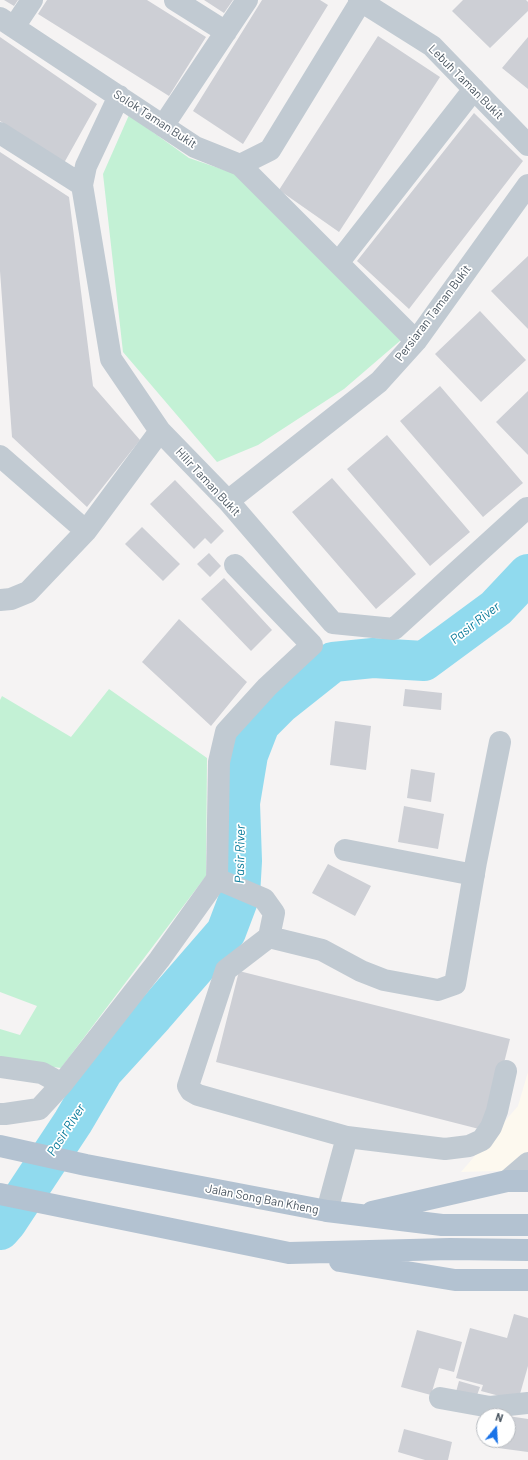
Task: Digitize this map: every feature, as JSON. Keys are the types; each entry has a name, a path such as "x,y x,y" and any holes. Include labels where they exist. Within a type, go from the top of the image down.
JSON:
{"main road":[{"name":"Jalan Song Ban Kheng","path":"2,1147 86,1165 327,1211 442,1225 528,1225"},
{"path":"355,1215 517,1181"},
{"path":"0,1194 289,1253 455,1280 528,1280"},
{"path":"289,1253 450,1248 528,1250"}],"street":[{"path":"7,23 32,0"},
{"path":"175,0 226,32"},
{"path":"163,126 247,0"},
{"path":"360,1 270,150 240,165 416,340"},
{"name":"Lebuh Taman Bukit","path":"360,1 432,46 528,145"},
{"name":"Solok Taman Bukit","path":"7,23 195,147 240,165"},
{"path":"338,263 474,90"},
{"name":"Hilir Taman Bukit","path":"118,96 86,166 82,185 111,359 160,431 228,501 333,623 394,629 527,508"},
{"path":"0,133 82,185"},
{"name":"Persiaran Taman Bukit","path":"228,501 379,382 416,340 528,185"},
{"path":"0,600 11,599 28,592 86,531 160,431"},
{"path":"0,456 86,531"},
{"path":"0,1114 39,1109 62,1084 220,880 218,762 226,732 267,687 312,645 235,564"},
{"path":"269,936 322,950 361,971 384,980 438,990 455,984 474,875 500,742"},
{"path":"345,850 474,875"},
{"path":"220,880 264,899 274,913 269,936 226,970 188,1086 191,1091 198,1095 347,1137 445,1149 469,1146 482,1140 491,1127 497,1111 506,1071"},
{"path":"0,1067 42,1073 62,1084"},
{"path":"327,1211 347,1137"},
{"path":"517,1181 528,1163"},
{"path":"440,1398 490,1406 528,1403"}],"shaded area":[{"path":"528,1072 528,1170 461,1172 518,1106"}],"green space":[{"path":"129,115 189,158 236,174 401,340 344,389 258,445 217,462 123,352 103,174"},
{"path":"109,689 207,758 206,876 61,1068 0,1060 0,1029 20,1035 37,1006 0,992 0,700 2,696 71,737"}],"building":[{"path":"4,0 18,0 14,6"},
{"path":"47,0 147,0 206,37 169,96 38,14"},
{"path":"204,0 233,0 224,13"},
{"path":"262,0 320,0 328,5 243,144 193,111"},
{"path":"463,0 526,0 528,2 528,11 490,48 452,11"},
{"path":"378,36 440,77 339,232 279,190"},
{"path":"0,37 97,104 64,163 0,121"},
{"path":"528,37 528,89 502,68"},
{"path":"474,113 523,161 409,309 357,261"},
{"path":"0,152 69,197 93,386 140,440 87,507 12,437 0,271"},
{"path":"528,256 528,329 491,291"},
{"path":"480,311 526,360 481,402 435,354"},
{"path":"440,386 523,483 483,517 400,421"},
{"path":"528,391 528,455 496,422"},
{"path":"387,435 470,532 430,566 347,469"},
{"path":"332,478 416,574 376,609 292,512"},
{"path":"175,480 224,531 211,544 205,538 194,549 150,504"},
{"path":"142,527 180,564 163,581 125,544"},
{"path":"209,553 221,566 210,577 197,564"},
{"path":"224,578 272,630 251,651 201,599"},
{"path":"179,619 247,682 211,726 142,662"},
{"path":"405,689 442,693 441,710 403,706"},
{"path":"335,721 371,726 366,770 330,765"},
{"path":"411,769 435,773 431,802 407,798"},
{"path":"404,806 444,814 438,849 398,842"},
{"path":"328,864 371,886 355,916 312,893"},
{"path":"239,971 510,1039 487,1131 216,1062"},
{"path":"514,1314 528,1318 528,1366 518,1401 481,1391 483,1385 456,1378 470,1328 507,1338"},
{"path":"417,1330 462,1342 454,1372 439,1368 431,1395 401,1387"},
{"path":"459,1381 480,1387 476,1398 456,1392"},
{"path":"516,1417 528,1419 528,1452 498,1448 516,1448"},
{"path":"404,1429 452,1442 448,1460 425,1460 398,1452"}],"waterway":[{"name":"Pasir River","path":"0,1230 7,1222 73,1122 103,1071 226,932 240,895 242,861 240,803 248,755 260,724 280,704 333,662 373,658 424,661 496,608 528,574"}]}
